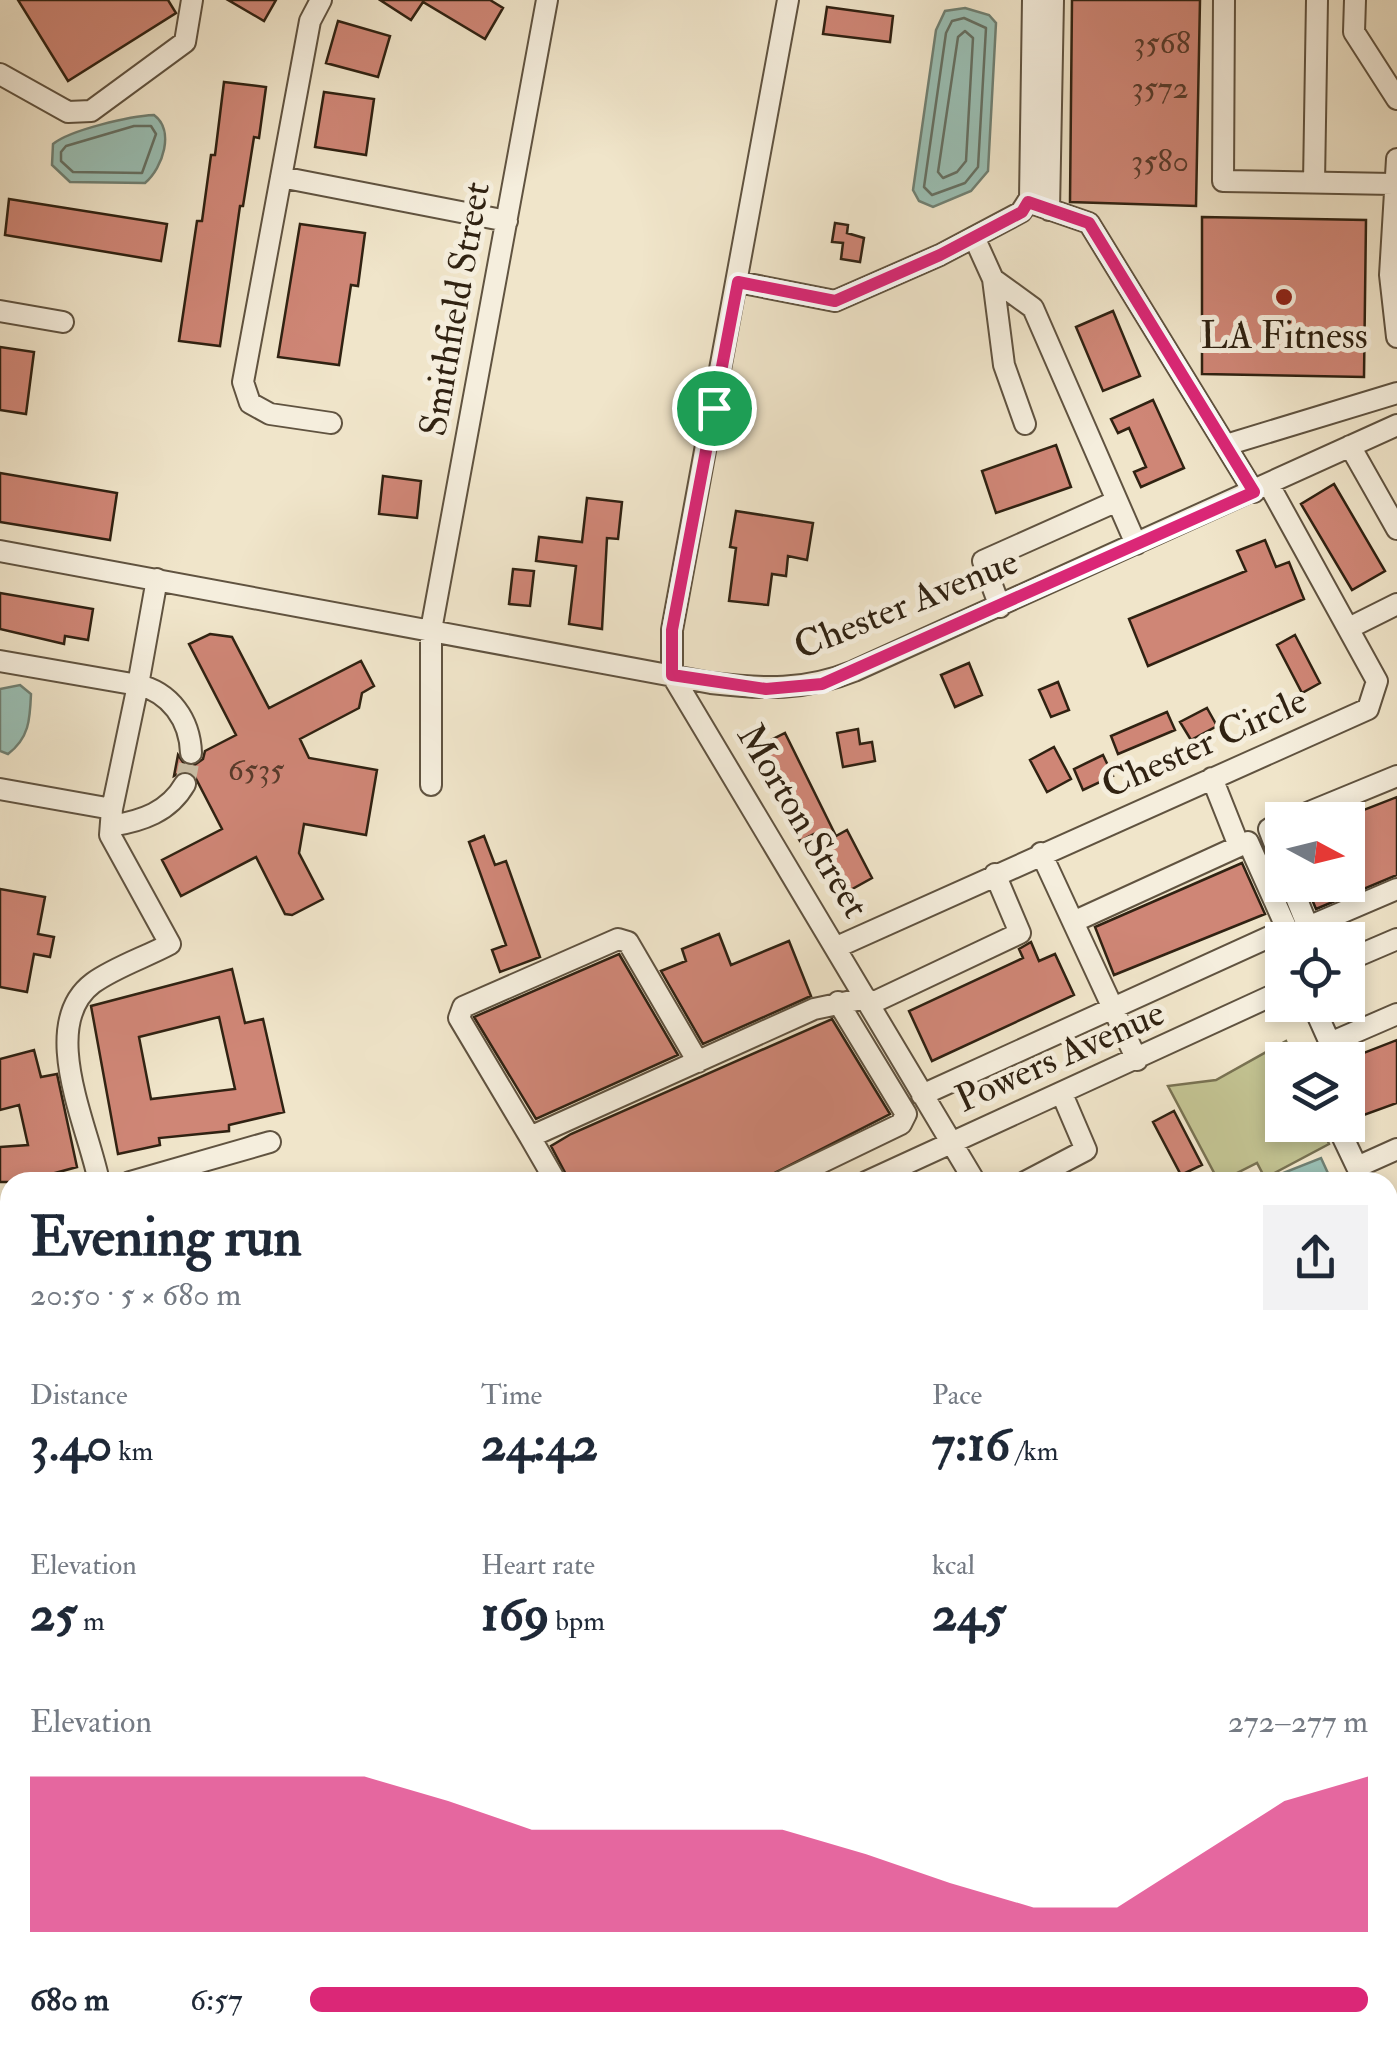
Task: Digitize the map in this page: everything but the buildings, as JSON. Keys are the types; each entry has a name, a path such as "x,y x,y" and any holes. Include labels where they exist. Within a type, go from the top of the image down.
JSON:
{"street":[{"path":"0,74 68,112 91,111 185,42 192,0"},
{"path":"321,0 310,21 243,382 250,403 270,414 331,423"},
{"name":"Smithfield Street","path":"431,784 432,630 547,0"},
{"path":"672,675 672,630 788,0"},
{"path":"738,282 835,301 974,237 1025,207 1033,0"},
{"path":"1049,210 1053,0"},
{"path":"1224,0 1223,181 1393,184"},
{"path":"1314,182 1317,0"},
{"path":"1355,0 1354,32 1396,97"},
{"path":"1397,159 1390,275 1397,337"},
{"path":"281,177 506,221"},
{"name":"Chester Circle","path":"837,946 1368,709 1377,681 1351,628 1262,488 1226,445 1089,223 1025,207"},
{"path":"974,237 993,279 1004,365 1025,424"},
{"path":"993,279 1033,308 1136,544"},
{"path":"0,311 63,322"},
{"path":"1226,445 1397,393"},
{"name":"Chester Avenue","path":"0,551 672,675 766,689 822,684 1397,425"},
{"path":"1350,446 1397,529"},
{"path":"1000,606 983,561 1117,501"},
{"path":"96,1172 66,1058 72,1009 92,984 170,944 110,836 157,579"},
{"path":"1351,628 1397,604"},
{"path":"0,661 160,690 190,735 191,753"},
{"name":"Morton Street","path":"672,675 970,1172"},
{"path":"1334,802 1397,776"},
{"path":"1212,778 1239,846"},
{"path":"0,790 136,822 174,802 185,784"},
{"path":"1073,922 1248,842 1284,922"},
{"path":"1041,853 1137,1060"},
{"path":"530,1137 838,1002 868,1001 1020,933 995,874"},
{"path":"1298,902 1308,927 1397,889"},
{"path":"550,1172 459,1018 464,1006 618,938 628,942 698,1062"},
{"path":"1365,953 1397,939"},
{"path":"922,1094 1265,943"},
{"name":"Powers Avenue","path":"889,1172 1265,1000"},
{"path":"802,1172 901,1124 906,1114 838,1002"},
{"path":"1343,1042 1397,1014"},
{"path":"1044,1172 1086,1150 1062,1094"},
{"path":"165,1172 270,1142"},
{"path":"1345,1142 1357,1167 1397,1148"}],"green space":[{"path":"1265,1053 1265,1142 1329,1144 1276,1172 1262,1172 1257,1163 1239,1172 1214,1172 1168,1086 1216,1080"}],"water":[{"path":"965,8 989,15 996,23 988,171 971,191 933,207 919,201 913,190 936,30 945,11"},
{"path":"154,115 164,130 164,149 157,168 145,183 70,182 52,165 53,144 61,139 101,125"},
{"path":"20,685 31,694 29,720 20,742 8,754 0,751 0,689"},
{"path":"1321,1158 1327,1172 1286,1172"}],"tunnel":[{"path":"185,784 191,753"}],"place":[{"name":"LA Fitness","path":"1284,297"}],"route":[{"path":"1028,202 1089,223 1254,492 822,684 766,689 712,683 672,675 670,650 714,408 738,282 835,301 940,255 1022,212 1028,202"}]}
